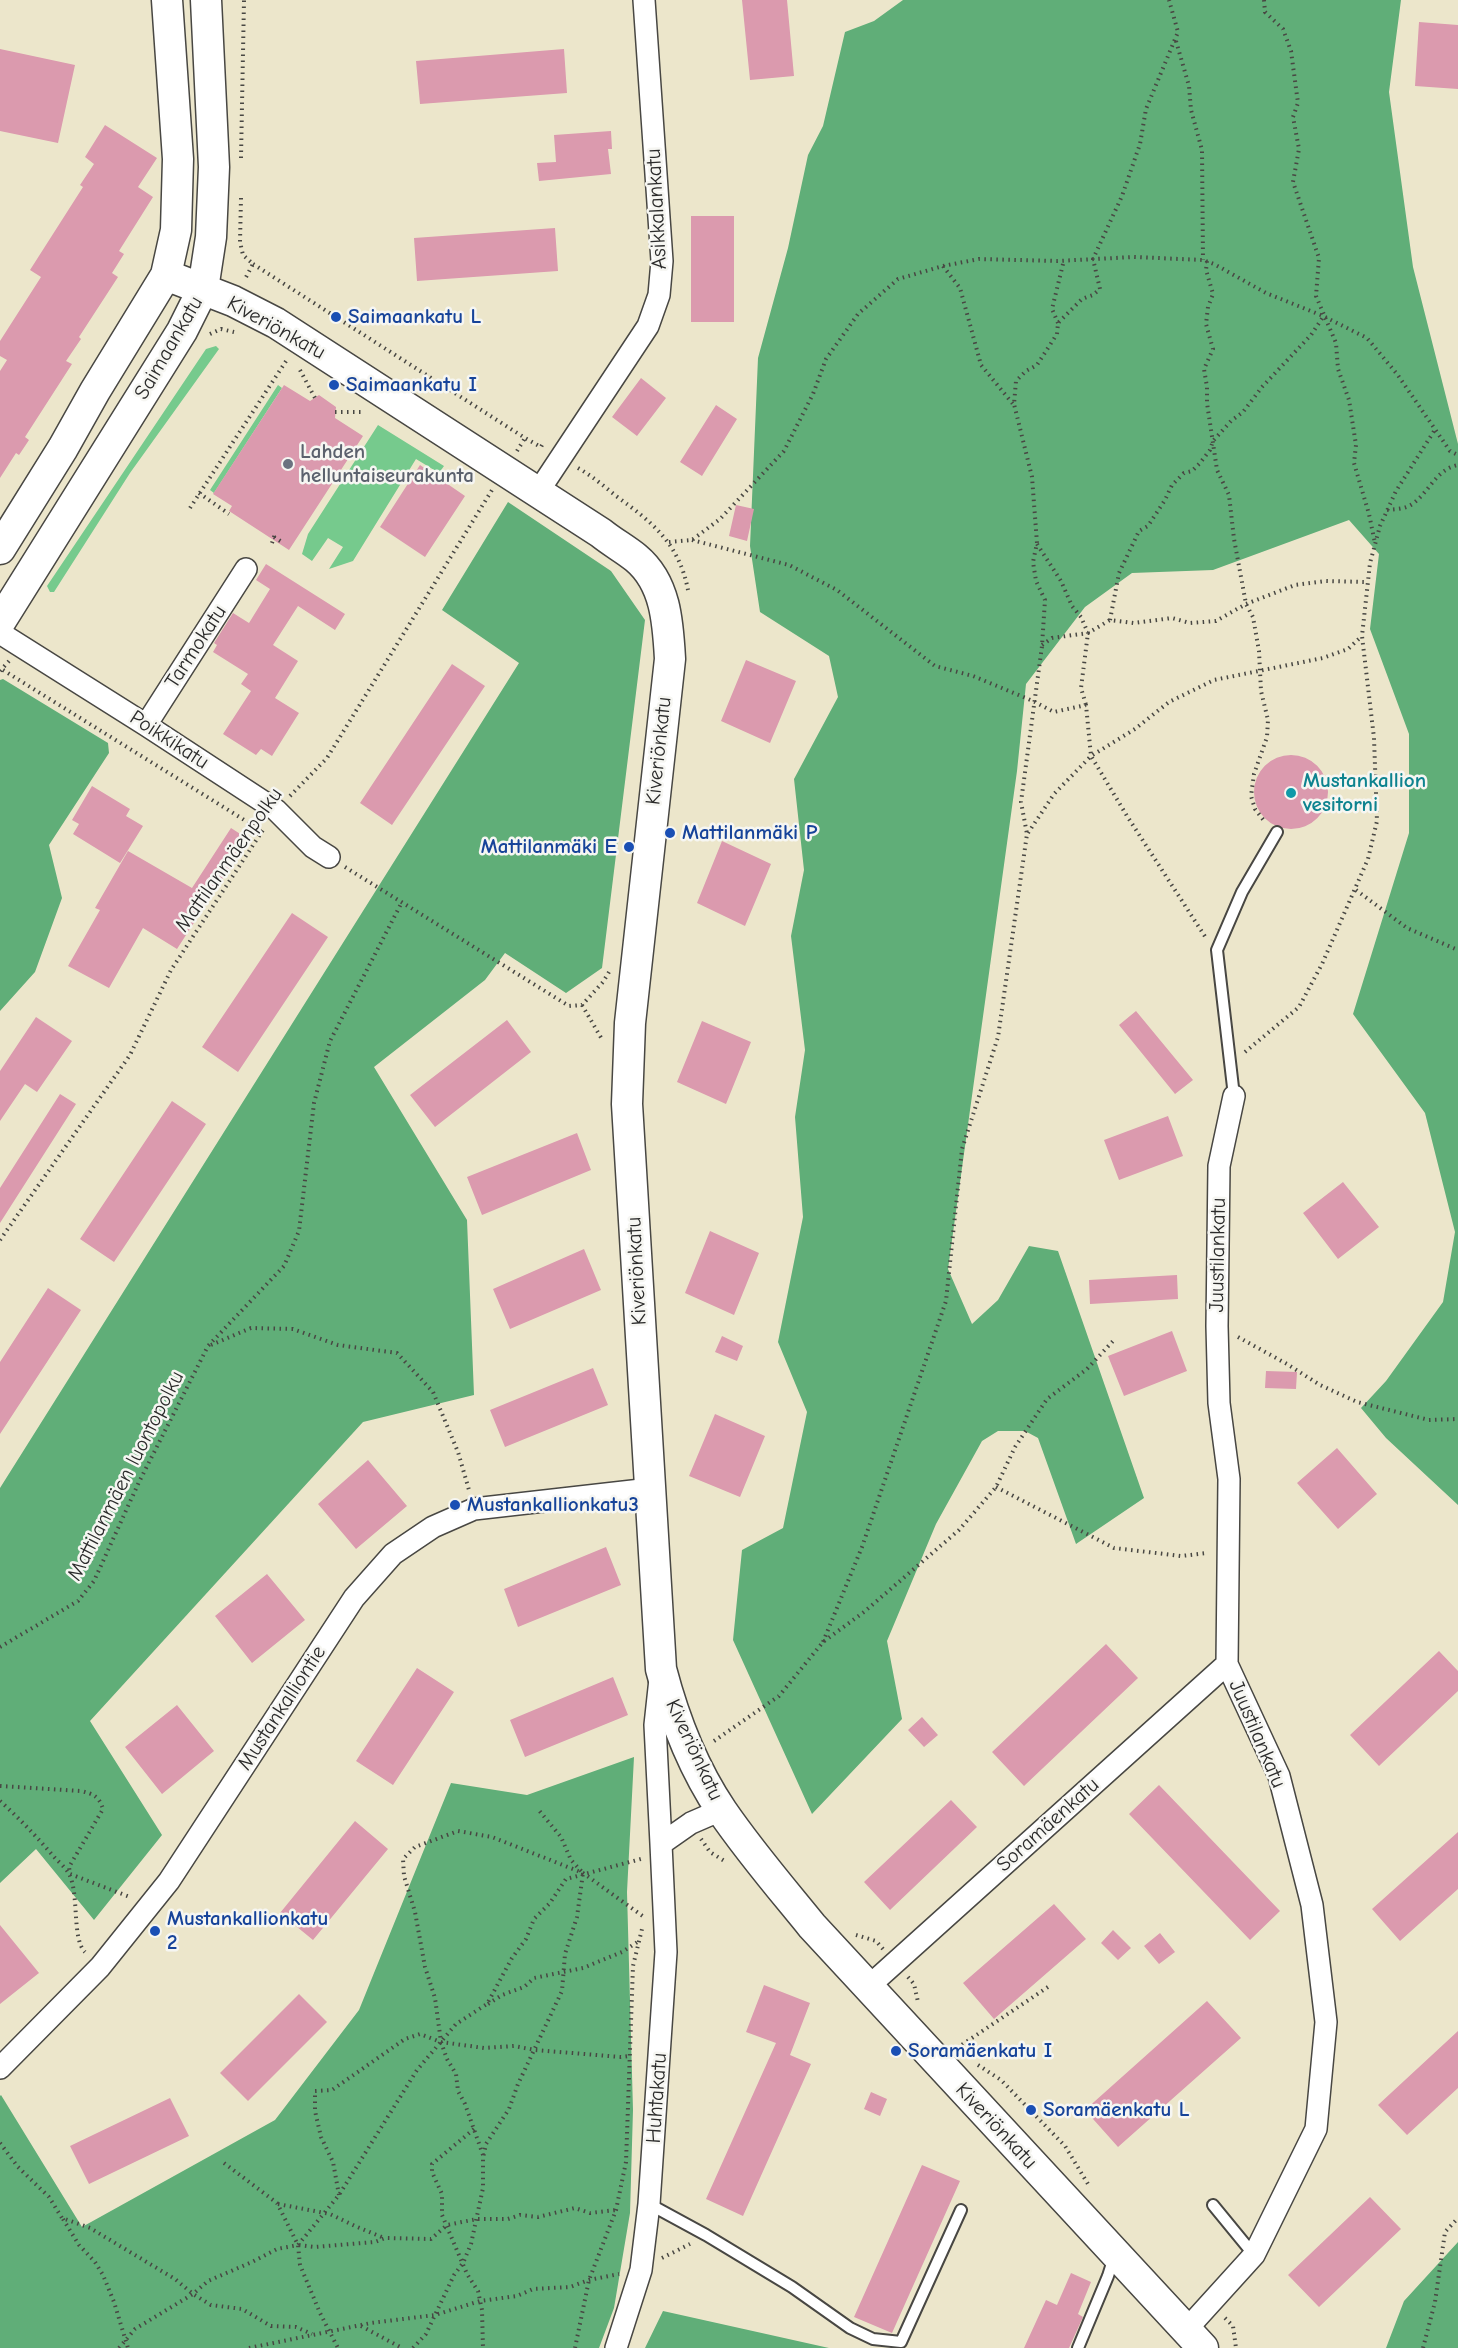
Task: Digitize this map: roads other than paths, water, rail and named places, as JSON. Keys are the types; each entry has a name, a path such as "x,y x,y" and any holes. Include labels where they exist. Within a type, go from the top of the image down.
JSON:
{"street":[{"name":"Saimaankatu","path":"0,549 166,275 176,231 178,159 167,0"},
{"name":"Saimaankatu","path":"0,621 182,331 203,289 211,237 214,166 206,0"},
{"name":"Asikkalankatu","path":"538,492 648,326 659,295 662,261 644,0"},
{"name":"Kiveriönkatu","path":"166,275 233,301 276,323 505,470 638,560 658,589 668,619 670,659 630,1023 627,1104 661,1669 671,1706 692,1757 721,1810 812,1926 1194,2339"},
{"name":"Tarmokatu","path":"146,724 246,569"},
{"name":"Poikkikatu","path":"0,633 146,724 276,810 313,847 329,857"},
{"name":"Juustilankatu","path":"1194,2339 1210,2303 1254,2255 1316,2129 1326,2022 1312,1905 1279,1776 1227,1664 1228,1479 1219,1403 1217,1326 1219,1166 1233,1096"},
{"name":"Mustankalliontie","path":"0,2068 100,1967 169,1881 354,1598 393,1554 433,1527 474,1509 650,1489"},
{"name":"Soramäenkatu","path":"868,1987 1227,1664"},
{"name":"Huhtakatu","path":"616,2348 641,2270 649,2204 666,1952 657,1850 655,1725 661,1669"},
{"path":"657,1850 691,1823 721,1810"}],"lane":[{"path":"1233,1096 1217,950 1242,892 1277,831"},
{"path":"649,2204 706,2235 792,2287 850,2328 873,2339 902,2342 961,2210"},
{"path":"1213,2205 1254,2255"},
{"path":"1078,2348 1108,2276 1114,2254"}],"place":[{"name":"Saimaankatu L","path":"336,317"},
{"name":"Saimaankatu I","path":"334,385"},
{"name":"Lahden helluntaiseurakunta","path":"288,464"},
{"name":"Mustankallion vesitorni","path":"1291,793"},
{"name":"Mattilanmäki P","path":"670,833"},
{"name":"Mattilanmäki E","path":"629,847"},
{"name":"Mustankallionkatu3","path":"455,1505"},
{"name":"Mustankallionkatu 2","path":"155,1931"},
{"name":"Soramäenkatu I","path":"896,2051"},
{"name":"Soramäenkatu L","path":"1031,2110"}]}
